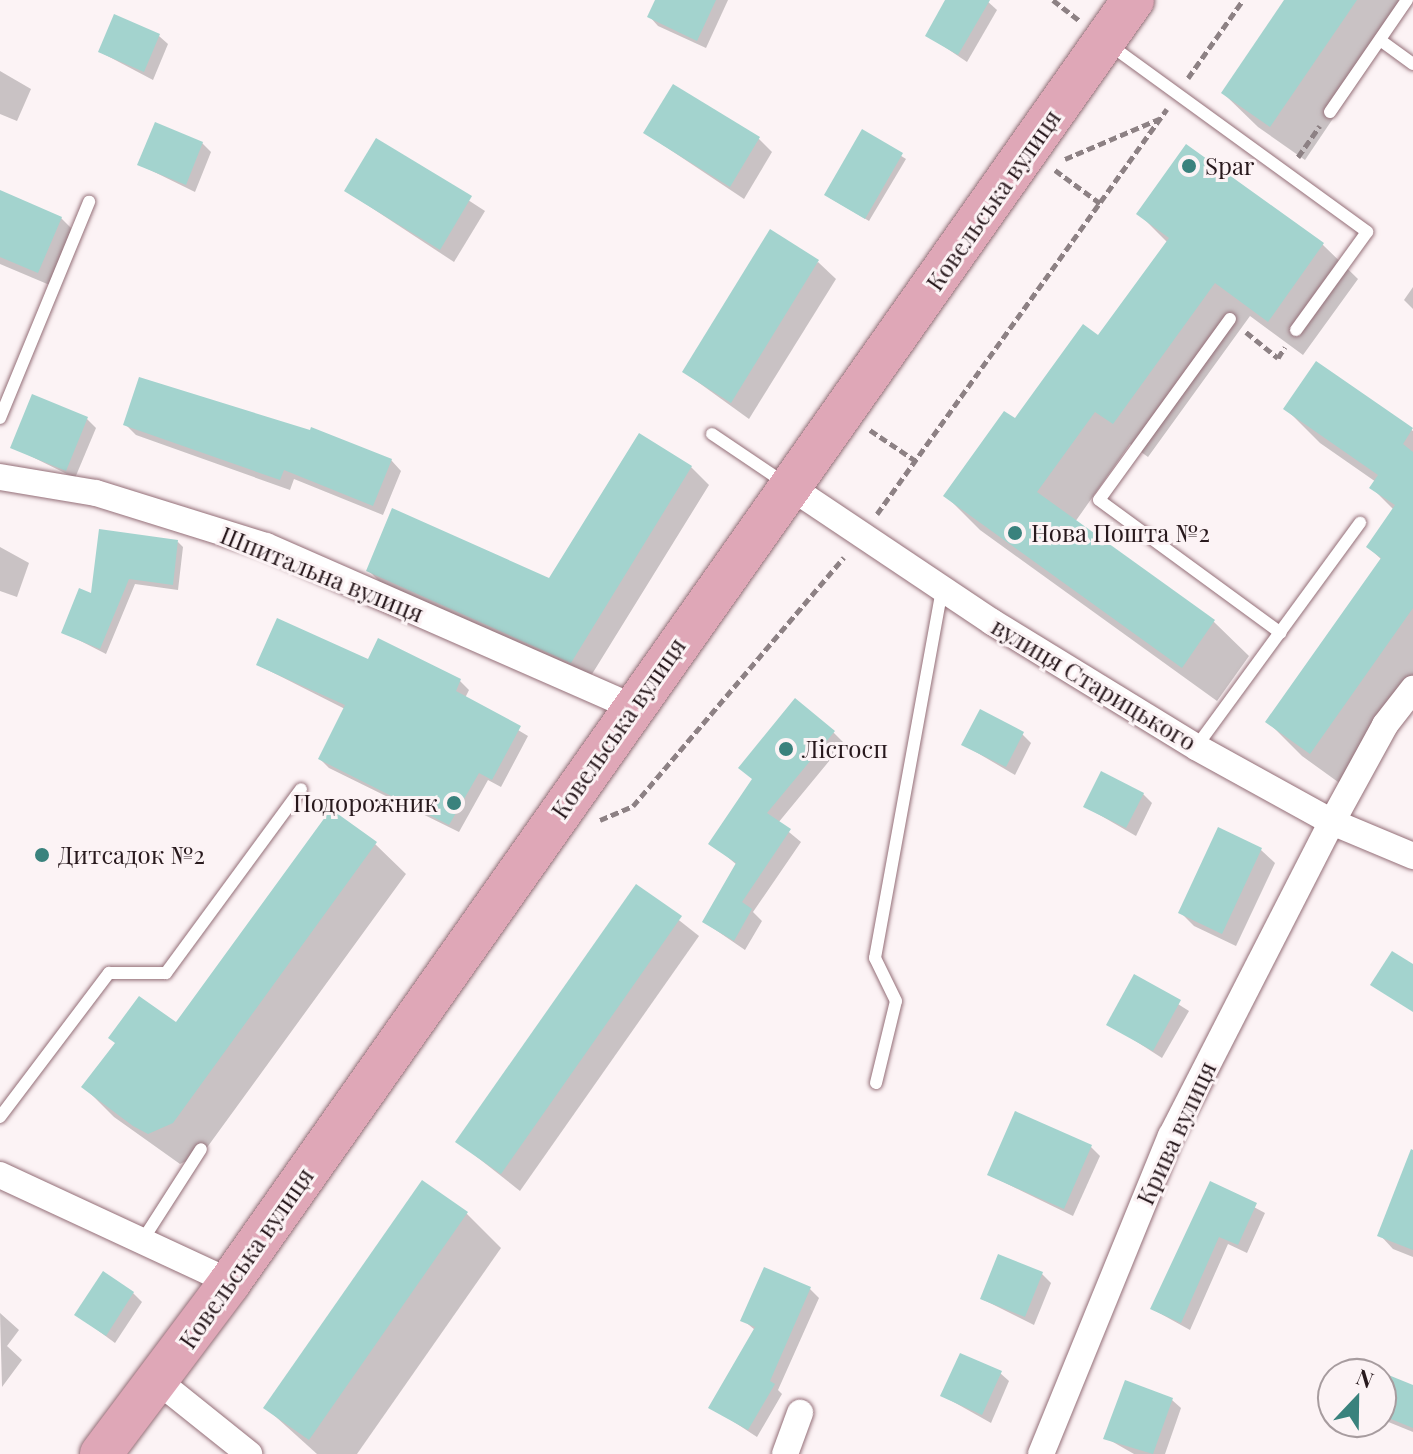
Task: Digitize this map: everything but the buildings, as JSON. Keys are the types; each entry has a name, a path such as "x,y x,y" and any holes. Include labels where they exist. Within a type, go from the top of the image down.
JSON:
{"main road":[{"name":"Ковельська вулиця","path":"101,1454 230,1282 632,707 1133,0"}],"street":[{"name":"Шпитальна вулиця","path":"0,477 96,493 266,546 632,707"},
{"name":"вулиця Старицького","path":"789,486 942,589 1196,747 1332,822 1413,856"},
{"name":"Крива вулиця","path":"1041,1454 1171,1136 1332,822 1385,725 1413,689"},
{"path":"0,1175 230,1282"},
{"path":"158,1381 249,1454"},
{"path":"785,1454 800,1413"}],"lane":[{"path":"1330,112 1407,0"},
{"path":"1380,40 1413,64"},
{"path":"1104,41 1367,232 1296,330"},
{"path":"0,418 89,202"},
{"path":"1230,319 1099,500 1281,633"},
{"path":"712,434 789,486"},
{"path":"1196,747 1360,523"},
{"path":"876,1083 896,1001 875,958 942,589"},
{"path":"0,1117 109,973 166,973 301,789"},
{"path":"142,1241 201,1149"}],"path":[{"path":"596,822 633,806 862,535 1243,0"},
{"path":"1287,174 1330,112"},
{"path":"1100,203 1050,166 1160,119"},
{"path":"1230,319 1278,358 1296,330"},
{"path":"843,411 916,461"}],"place":[{"name":"Spar","path":"1189,166"},
{"name":"Нова Пошта №2","path":"1015,533"},
{"name":"Лісгосп","path":"786,749"},
{"name":"Подорожник","path":"454,803"},
{"name":"Дитсадок №2","path":"42,855"}]}
